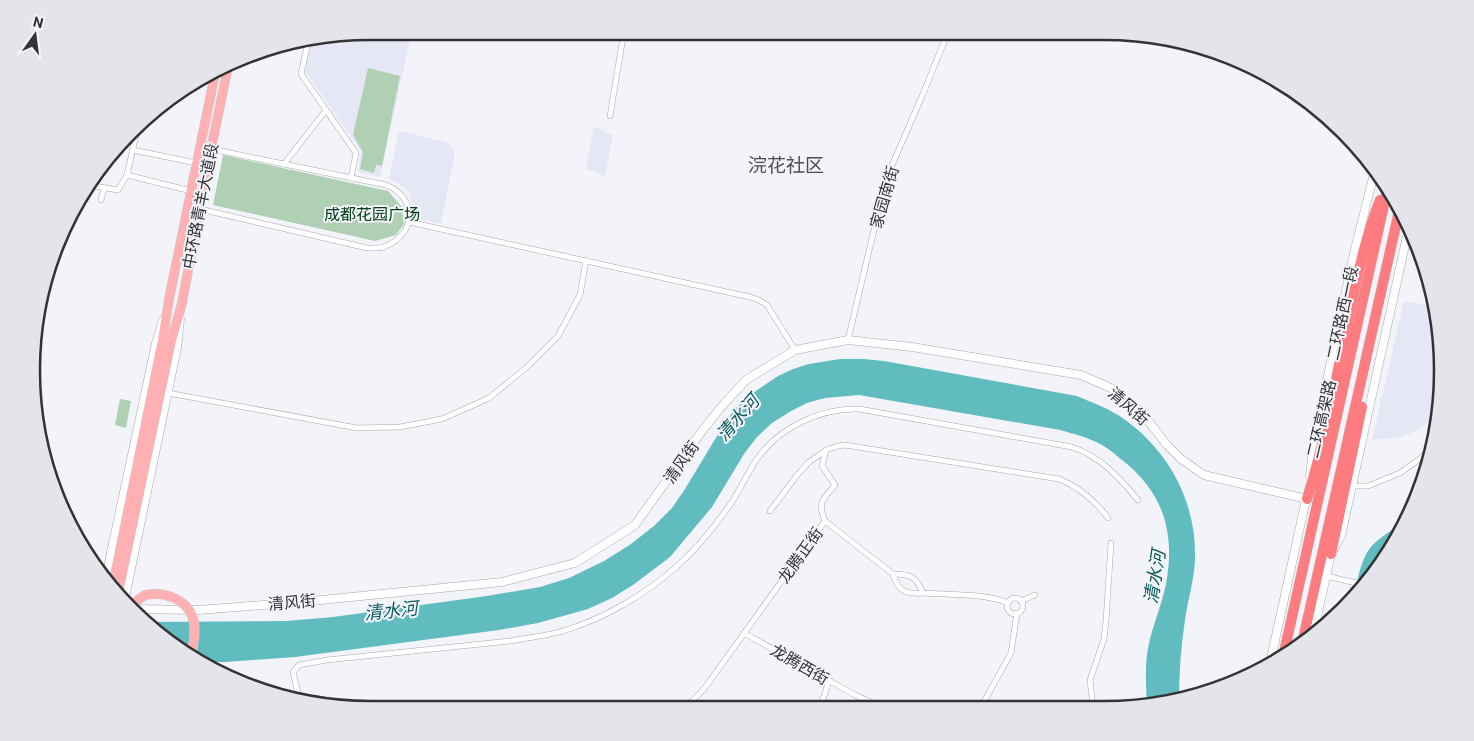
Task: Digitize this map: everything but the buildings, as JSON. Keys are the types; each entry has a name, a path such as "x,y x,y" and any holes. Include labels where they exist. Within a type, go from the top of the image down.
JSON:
{"highway":[{"path":"1306,499 1322,445 1361,260 1375,213 1383,195"},
{"name":"二环高架路","path":"1285,646 1385,197"},
{"name":"二环高架路","path":"1304,633 1398,221"},
{"path":"1331,554 1396,250 1399,223"}],"main road":[{"name":"中环路青羊大道段","path":"166,345 182,303 227,73"},
{"name":"中环路青羊大道段","path":"166,345 169,298 214,79"},
{"name":"二环路西一段","path":"1272,655 1306,499 1318,422 1355,249 1373,179"},
{"path":"1315,624 1331,554 1341,536 1406,238"},
{"path":"107,571 156,343 169,298"},
{"path":"126,592 177,348 182,303"},
{"name":"清风街","path":"142,608 199,610 502,582 575,562 636,525 702,432 722,406 746,380 795,350 848,340 912,347 1082,375 1111,388 1142,413 1181,460 1204,475 1306,499"},
{"path":"114,579 166,345"},
{"path":"120,585 166,345"},
{"path":"135,602 141,597 152,594 160,594 177,599 189,610 194,622 195,635 193,649"}],"street":[{"path":"610,116 623,40"},
{"name":"家园南街","path":"848,340 886,179 945,40"},
{"path":"307,46 300,74 356,153 351,178"},
{"path":"284,164 326,110"},
{"path":"96,187 118,190 127,175 136,138"},
{"path":"200,209 367,248 385,247 402,236 409,222 408,203 395,188 211,149"},
{"path":"134,150 196,163"},
{"path":"127,175 191,191"},
{"path":"101,200 104,188"},
{"path":"409,222 750,297 767,304 795,350"},
{"path":"168,392 357,428 400,427 442,419 489,398 527,367 558,336 580,295 586,260"},
{"path":"298,693 293,672 299,665 336,659 527,638 564,631 592,621 620,607 675,568 698,544 732,502 757,460 773,441 803,421 836,410 859,409 1072,447 1085,452 1109,468 1138,500"},
{"path":"770,511 809,462 826,450 838,446 855,446 1059,479 1086,495 1108,518"},
{"path":"822,466 826,450"},
{"path":"1352,486 1368,486 1400,473 1423,456"},
{"path":"809,462 817,462 822,466 835,485 821,502 820,507 825,521"},
{"name":"龙腾正街","path":"693,701 704,689 825,521 892,574 912,576 920,585 923,593"},
{"path":"1092,701 1090,680 1104,639 1111,543"},
{"path":"892,574 896,584 903,591 913,594 923,593 986,598 1008,603"},
{"path":"1326,576 1356,583"},
{"path":"1017,614 1008,610 1008,603 1013,598 1021,601 1035,595"},
{"path":"984,701 1011,653 1017,614 1022,608 1021,601"},
{"name":"龙腾西街","path":"744,633 868,701"},
{"path":"822,701 829,681"}],"shaded area":[{"path":"410,40 380,177 358,172 361,151 305,71 311,45 349,41"},
{"path":"594,126 613,136 605,176 586,169"},
{"path":"399,131 447,142 455,153 441,224 413,218 412,201 409,192 389,179"},
{"path":"1404,301 1428,306 1434,370 1430,420 1411,433 1396,438 1372,440"}],"green space":[{"path":"368,68 400,76 382,166 376,165 374,173 360,169 363,152 353,135"},
{"name":"成都花园广场","path":"223,155 388,191 402,207 404,224 396,235 375,241 213,205"},
{"path":"120,399 131,401 126,428 115,425"}],"water":[{"name":"清水河","path":"840,359 884,361 1077,396 1118,415 1135,428 1164,458 1175,476 1184,495 1194,535 1195,564 1182,640 1179,692 1147,698 1147,656 1166,584 1169,550 1168,533 1164,518 1158,503 1140,476 1100,444 1060,430 859,395 825,398 807,403 772,423 757,437 744,454 712,507 670,557 633,585 612,598 588,609 538,623 499,630 295,657 225,662 214,662 205,657 169,633 156,622 286,621 333,617 487,596 540,587 569,578 604,561 631,544 655,525 672,508 734,410 750,395 778,376 809,364"},
{"path":"1394,529 1366,572 1357,582 1361,565 1367,553 1383,536"}],"district":[{"name":"浣花社区","path":"786,165"}]}
